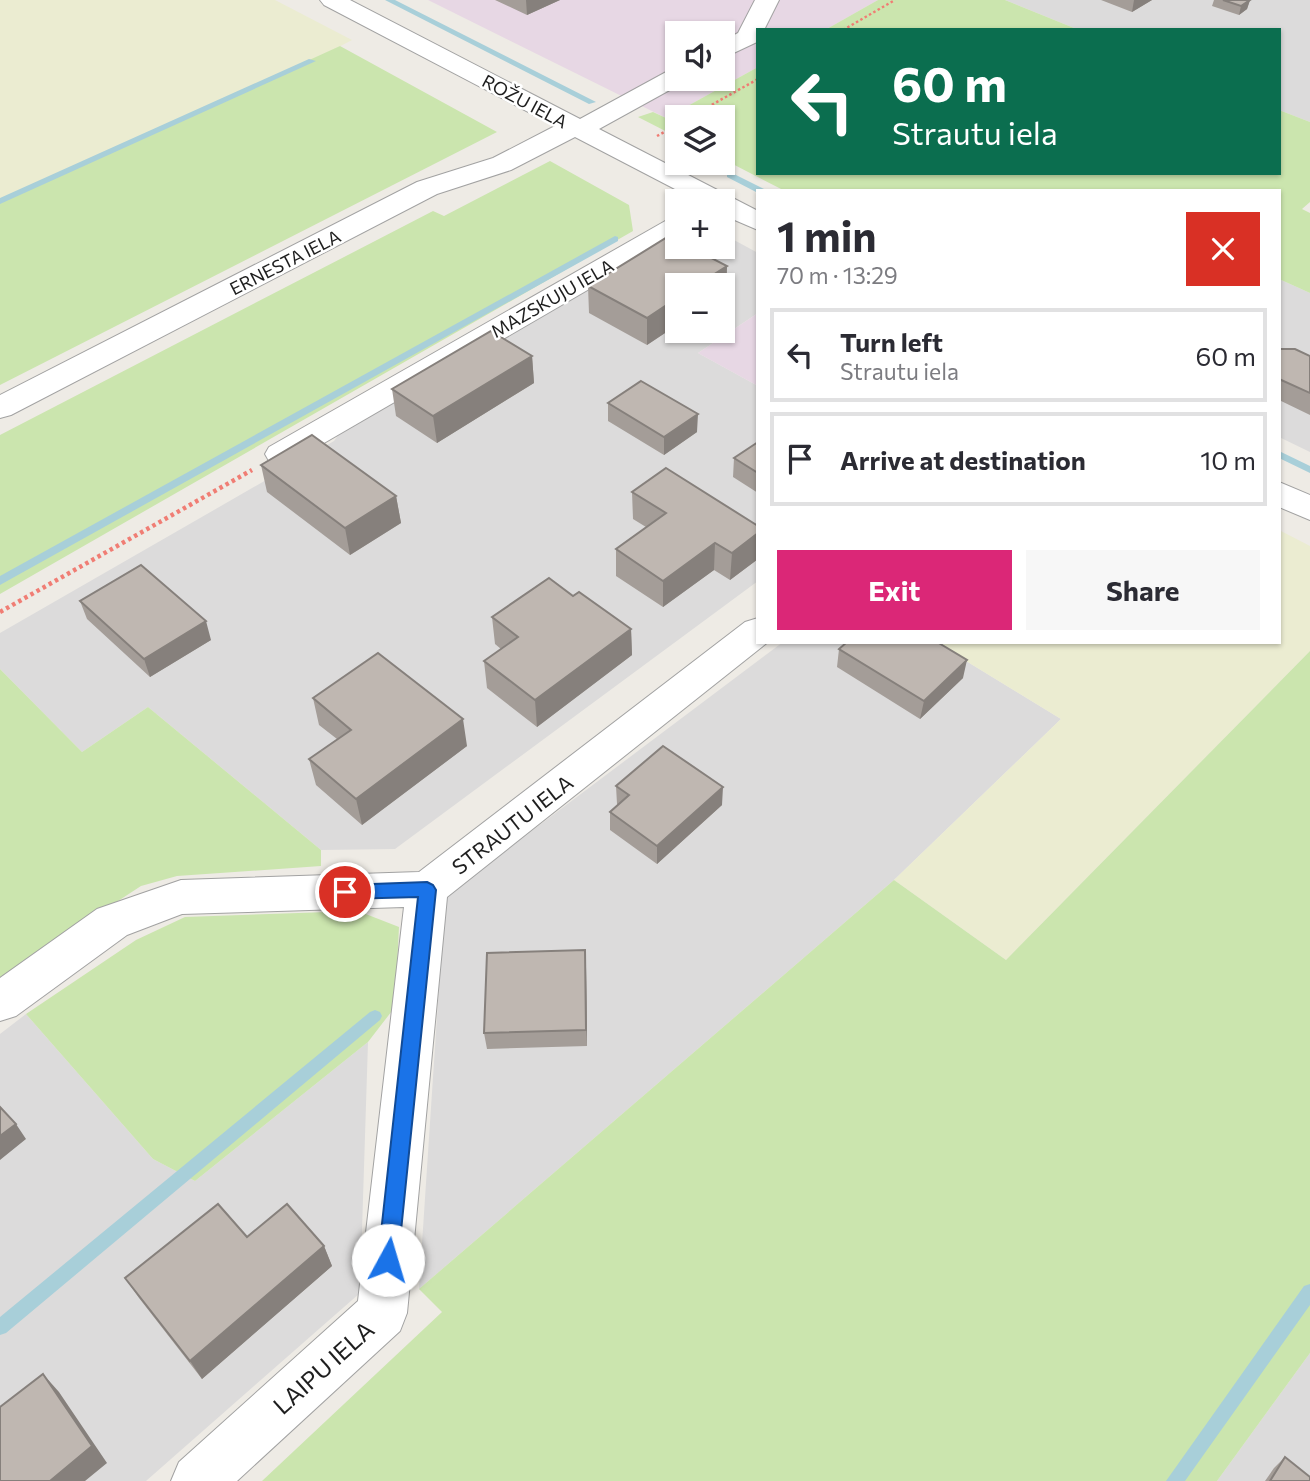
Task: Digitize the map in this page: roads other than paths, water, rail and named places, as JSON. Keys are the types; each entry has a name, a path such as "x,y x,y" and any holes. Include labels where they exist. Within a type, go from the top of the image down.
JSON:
{"street":[{"name":"ROŽU IELA","path":"332,0 695,189"},
{"path":"735,44 748,37 767,0"},
{"name":"ERNESTA IELA","path":"0,408 427,188 502,164 665,82"},
{"path":"735,210 756,221"},
{"name":"MAZSKUJU IELA","path":"281,454 665,233"},
{"path":"1281,494 1310,509"},
{"name":"STRAUTU IELA","path":"427,890 756,633"},
{"path":"0,1002 112,922 181,897 427,890"},
{"name":"LAIPU IELA","path":"198,1481 382,1313 427,890"}],"waterway":[{"path":"389,0 592,102"},
{"path":"0,201 312,61"},
{"path":"730,175 757,189"},
{"path":"0,581 615,239"},
{"path":"1281,455 1310,470"},
{"path":"0,1327 375,1016"},
{"path":"1175,1481 1310,1292"}]}
